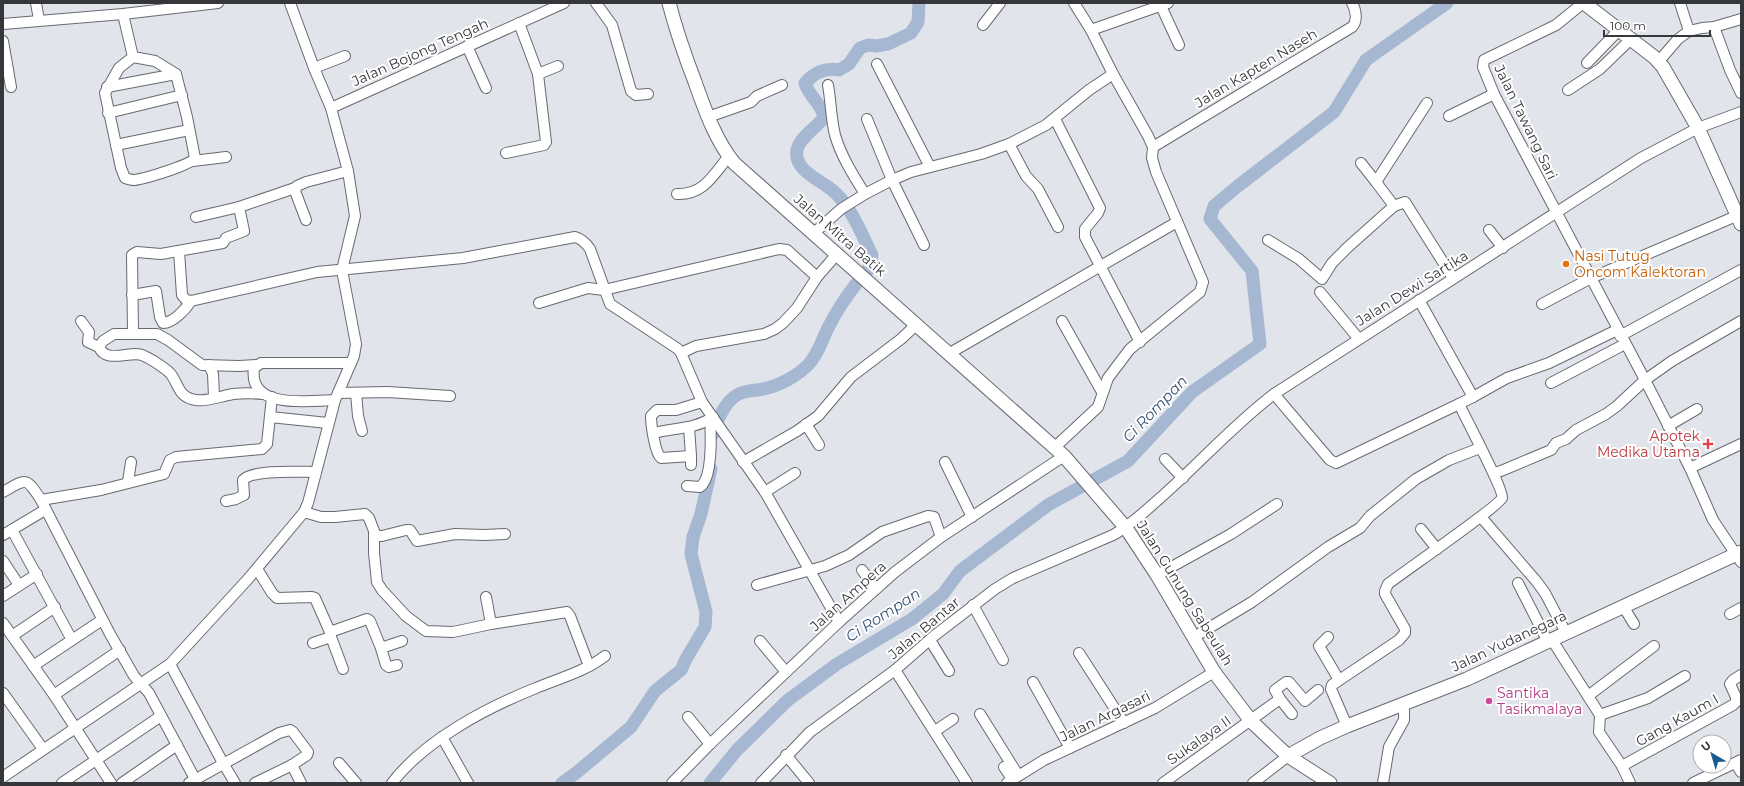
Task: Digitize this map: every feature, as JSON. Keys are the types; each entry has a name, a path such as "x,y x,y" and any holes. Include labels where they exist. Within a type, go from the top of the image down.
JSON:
{"main road":[{"name":"Jalan Mitra Batik","path":"669,3 675,28 708,117 729,156 740,169 1060,451"},
{"path":"1583,3 1659,61 1698,128 1740,218"},
{"name":"Jalan Gunung Sabeulah","path":"1060,451 1126,528 1214,672 1251,721 1288,756 1330,783"},
{"name":"Jalan Yudanegara","path":"1288,756 1320,738 1347,726 1467,679 1623,606 1740,556"}],"street":[{"path":"36,3 39,20"},
{"path":"3,24 123,14 184,5 218,3"},
{"path":"3,777 170,664 257,569 304,512 328,423 337,396 354,356 356,344 342,270 355,216 348,171 331,108 314,68 290,3"},
{"name":"Jalan Bojong Tengah","path":"331,108 564,3"},
{"path":"596,3 612,25 631,91 636,95 648,94"},
{"path":"983,25 1000,3"},
{"path":"1060,451 1098,407 1102,392 1111,374 1127,353 1203,288 1203,278 1156,172 1152,158 1153,147 1091,30 1074,3"},
{"name":"Jalan Tawang Sari","path":"1583,3 1556,25 1484,60 1483,67 1494,94 1690,468 1713,520 1725,540 1740,556"},
{"path":"1680,3 1689,31"},
{"path":"1091,30 1164,4 1179,45"},
{"name":"Jalan Kapten Naseh","path":"1153,147 1352,27 1356,20 1355,4"},
{"path":"123,14 132,57"},
{"path":"1659,61 1678,39 1689,31 1714,27 1741,19"},
{"path":"506,152 544,145 546,143 538,74 519,22"},
{"path":"1714,27 1730,70 1741,93"},
{"path":"1587,63 1618,31"},
{"path":"3,40 11,87"},
{"path":"1568,90 1600,69 1630,40"},
{"path":"468,46 486,88"},
{"path":"314,68 345,56"},
{"path":"193,161 194,151 176,74 155,60 132,57 118,68 105,93 108,113 121,168 125,178 136,180 193,161 226,157"},
{"path":"877,64 930,167"},
{"path":"538,74 558,66"},
{"path":"107,88 176,74"},
{"path":"814,233 845,206 892,180 911,172 981,154 1009,144 1056,118 1089,90 1113,74"},
{"path":"708,117 751,102 757,96 782,85"},
{"path":"828,85 832,120 840,148 865,194"},
{"path":"1449,116 1494,94"},
{"path":"108,113 182,95"},
{"path":"1376,182 1427,103"},
{"name":"Jalan Dewi Sartika","path":"1126,528 1183,478 1252,410 1274,394 1358,338 1503,248 1555,212 1641,158 1698,128 1741,112"},
{"path":"1056,118 1100,208 1098,213 1085,228 1084,233 1140,342"},
{"path":"867,119 892,180 924,245"},
{"path":"116,145 189,130"},
{"path":"1009,144 1026,176 1038,189 1058,227"},
{"path":"677,194 690,194 701,189 729,156"},
{"path":"1361,163 1394,206"},
{"path":"196,217 239,207 295,188 306,182 348,171"},
{"path":"295,188 306,220"},
{"path":"1268,240 1299,259 1322,279 1335,258 1394,206 1406,202 1453,278"},
{"path":"132,333 131,259 134,252 161,254 220,244 224,242 226,238 245,230 239,207"},
{"path":"1542,304 1591,278 1740,218"},
{"path":"950,353 1177,222"},
{"path":"1489,230 1503,248"},
{"path":"180,251 182,295 186,300 191,301 317,272 464,258 575,237 586,242 590,248 608,302 613,307 682,353 702,402 765,492 838,622"},
{"path":"538,303 588,288 604,290 779,248 787,250 817,277"},
{"path":"682,353 696,346 764,334 775,329 797,308 817,277 837,254"},
{"path":"1551,383 1621,336 1741,270"},
{"path":"132,295 156,291 160,317 163,323 170,321 188,307 191,301"},
{"path":"1320,292 1358,338"},
{"path":"1419,300 1473,397"},
{"path":"81,321 89,332 88,342 99,347 100,350 107,354 116,356 137,354 145,356 170,373 179,390 188,397 201,400 235,394 268,396 285,401 356,393 388,392 450,396"},
{"path":"1062,321 1102,392"},
{"path":"1494,473 1501,472 1551,450 1556,443 1566,439 1576,430 1606,414 1617,406 1645,380 1672,361 1741,321"},
{"path":"743,462 818,416 851,378 901,339 917,324"},
{"path":"99,347 100,343 109,336 132,333 157,334 168,340 198,363 211,370 257,365 261,363 351,363"},
{"path":"1274,394 1330,460 1336,463 1459,404 1507,378 1621,336"},
{"path":"257,365 254,368 254,380 260,391 268,396"},
{"path":"211,370 214,397"},
{"path":"356,393 357,414 362,431"},
{"path":"40,500 101,490 164,474 170,460 176,457 262,449 267,444 270,417 268,396"},
{"path":"284,418 285,401"},
{"path":"689,427 691,461 660,458 657,454 651,416 657,410 676,410 702,402"},
{"path":"1347,726 1331,689 1332,685 1402,637 1405,629 1385,594 1386,587 1481,516 1502,498 1494,473 1459,404"},
{"path":"1668,426 1697,409"},
{"path":"270,417 328,423"},
{"path":"654,433 715,421"},
{"path":"687,486 700,487 704,484 710,463 715,421"},
{"path":"806,424 819,445"},
{"path":"1690,468 1741,444"},
{"path":"1194,637 1252,602 1328,546 1361,526 1370,516 1416,478 1448,460 1480,448"},
{"name":"Jalan Ampera","path":"672,783 710,744 838,622 895,572 1060,451"},
{"path":"1165,460 1183,478"},
{"path":"128,482 131,462"},
{"path":"945,462 972,517"},
{"path":"226,501 236,499 244,495 243,480 248,476 316,472"},
{"path":"765,492 795,473"},
{"path":"3,492 20,482 25,481 30,483 102,620 134,676 162,716 177,745 192,781 279,733 290,730 293,732 308,752 307,756 255,783"},
{"path":"1156,575 1231,534 1277,504"},
{"path":"45,510 8,532 37,574 56,607 72,640"},
{"path":"304,512 321,516 336,517 365,514 369,518 374,534 377,582 382,590 406,616 426,631 452,632 567,612 570,616 589,666"},
{"path":"757,585 825,566 844,557 882,532 928,516 934,517 941,537"},
{"path":"1481,516 1545,593 1566,633"},
{"name":"Jalan Bantar","path":"761,783 786,755 810,732 895,670 973,605 1013,578 1114,535 1126,528"},
{"path":"1421,528 1437,549"},
{"path":"374,534 382,536 410,530 417,540 455,534 505,534"},
{"path":"3,561 19,585"},
{"path":"257,569 272,593 277,598 316,598 343,669"},
{"path":"862,570 876,589"},
{"path":"3,596 37,574"},
{"path":"1518,583 1550,641 1600,715 1599,732 1622,766 1630,783"},
{"path":"486,597 491,624"},
{"path":"973,605 1003,660"},
{"path":"1623,606 1634,624"},
{"path":"12,636 56,607"},
{"path":"1730,614 1741,608"},
{"path":"313,643 330,634 367,619 370,621 386,665 389,667 397,665"},
{"path":"33,666 102,620"},
{"path":"3,623 54,695 112,783"},
{"path":"1328,637 1319,646 1339,680"},
{"path":"930,640 949,671"},
{"path":"380,648 402,641"},
{"path":"760,641 786,672"},
{"path":"1588,696 1654,646"},
{"path":"54,695 120,650"},
{"path":"1079,653 1124,723"},
{"path":"392,783 409,764 442,737 469,720 503,701 589,666 605,656"},
{"path":"170,664 235,783"},
{"path":"895,670 918,709 935,731 967,783"},
{"name":"Jalan Argasari","path":"1012,779 1044,760 1155,708 1214,672"},
{"name":"Gang Kaum I","path":"1622,766 1736,702 1736,698 1730,684 1741,675"},
{"path":"1600,715 1648,698 1685,676"},
{"path":"1292,714 1275,690 1287,681 1305,701 1318,690"},
{"path":"1033,682 1070,748"},
{"path":"3,692 43,749"},
{"name":"Sukalaya II","path":"1163,783 1280,699"},
{"path":"1383,783 1389,747 1404,720 1404,703"},
{"path":"980,714 1012,779"},
{"path":"62,783 162,716"},
{"path":"688,717 710,744"},
{"path":"935,731 953,719"},
{"path":"442,737 468,783"},
{"path":"122,783 177,745"},
{"path":"786,755 809,783"},
{"path":"1253,783 1288,756"},
{"path":"339,763 356,783"},
{"path":"292,765 301,783"},
{"path":"1693,783 1739,765"},
{"path":"1004,767 1012,779"}],"waterway":[{"path":"868,270 872,255 850,211 832,190 808,174 799,163 797,157 799,145 805,136 824,117 821,108 809,92 805,83 812,76 820,72 829,69 839,70 849,64 860,48 868,45 876,46 888,44 911,33 918,22 919,3"},
{"name":"Ci Rompan","path":"710,783 737,750 788,700 837,664 912,619 943,594 960,571 1048,505 1128,461 1192,392 1260,344 1252,271 1210,219 1214,206 1334,112 1366,60 1447,3"},
{"path":"713,434 725,407 737,395 746,391 769,388 781,383 799,373 808,365 817,352 837,311 856,284"},
{"path":"562,783 631,727 655,691 681,670 705,627 706,612 691,554 693,537 701,514 711,469"}],"place":[{"name":"Nasi Tutug Oncom Kalektoran","path":"1566,264"},
{"name":"Apotek Medika Utama","path":"1708,444"},
{"name":"Santika Tasikmalaya","path":"1489,701"}]}
